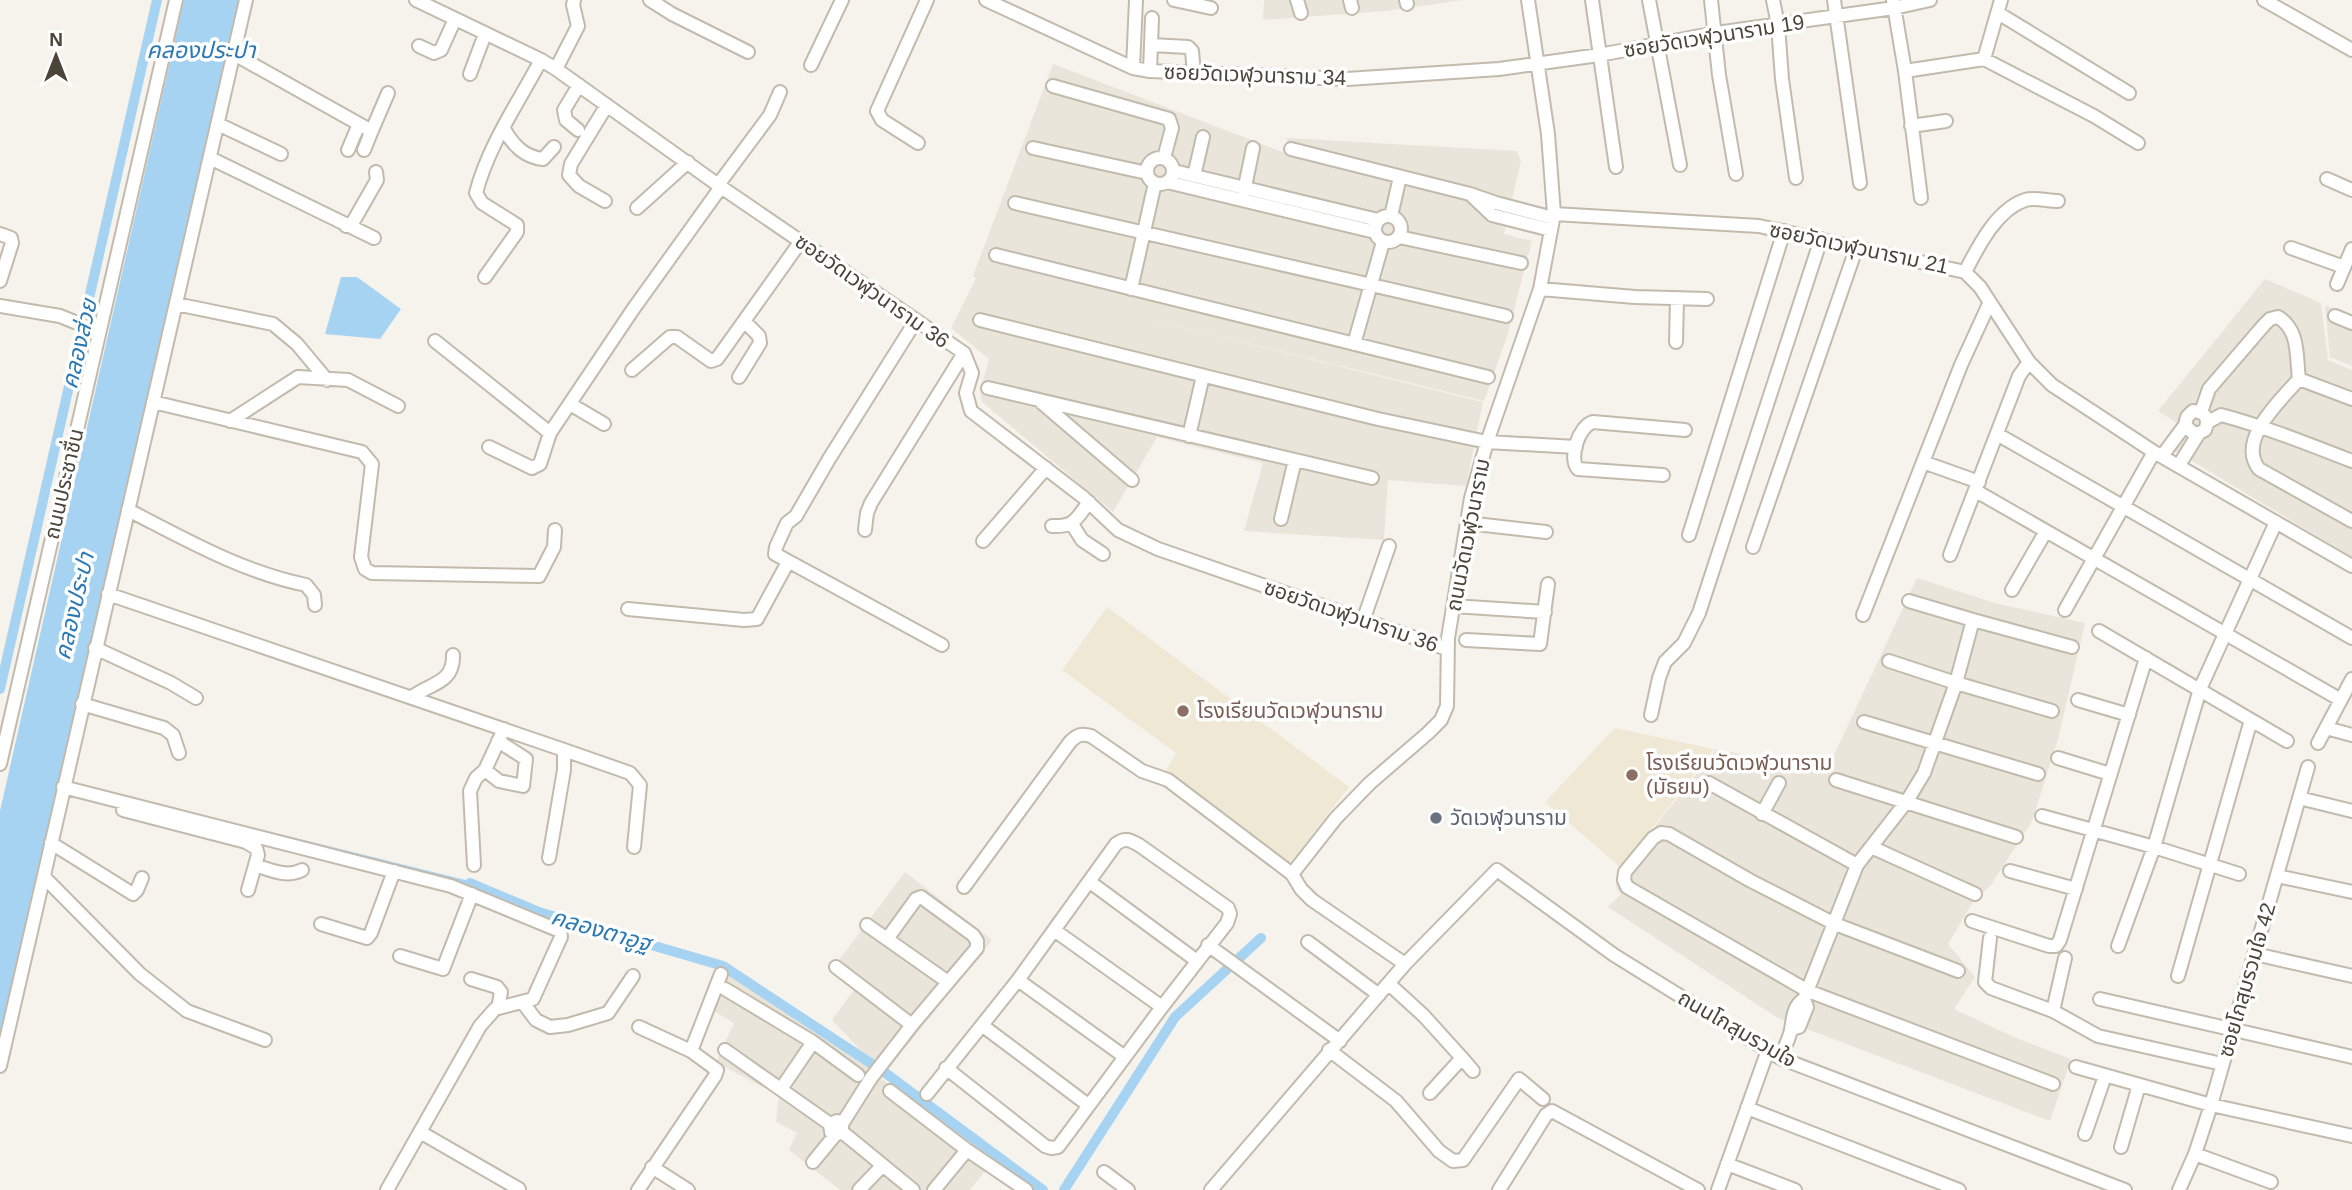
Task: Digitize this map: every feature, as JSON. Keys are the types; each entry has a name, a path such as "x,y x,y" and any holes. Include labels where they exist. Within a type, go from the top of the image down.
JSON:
{"street":[{"name":"ถนนประชาชื่น","path":"0,764 176,0"},
{"path":"0,1066 246,0"},
{"name":"ซอยวัดเวฬุวนาราม 36","path":"416,0 556,69 915,322 964,353 972,373 966,393 971,411 1090,502 1118,530 1140,542 1447,649"},
{"path":"556,69 578,26 574,0"},
{"path":"650,0 748,52"},
{"path":"810,65 842,0"},
{"path":"918,143 882,120 877,111 927,0"},
{"name":"ซอยวัดเวฬุวนาราม 34","path":"986,0 1013,6 1133,68 1150,71 1347,79 1538,64"},
{"path":"1133,68 1136,0"},
{"path":"1174,0 1211,8"},
{"path":"1297,0 1301,13"},
{"name":"ถนนวัดเวฬุวนาราม","path":"1292,874 1345,808 1441,720 1447,706 1447,649 1467,523 1487,442 1540,289 1553,221 1548,134 1528,0"},
{"path":"1592,0 1616,166"},
{"path":"1649,0 1680,165"},
{"path":"1711,0 1719,75 1736,174"},
{"path":"1773,0 1796,178"},
{"path":"1834,0 1860,183"},
{"name":"ซอยวัดเวฬุวนาราม 19","path":"1538,64 1930,0"},
{"path":"1984,60 2001,0"},
{"path":"2264,0 2352,50"},
{"path":"1893,4 1922,198"},
{"path":"1998,13 2129,93"},
{"path":"1150,71 1153,18"},
{"path":"419,46 434,53 441,50 455,19"},
{"path":"470,74 485,34"},
{"path":"1151,45 1188,47 1192,51 1194,73"},
{"path":"234,54 368,129 370,135"},
{"path":"485,277 517,232 517,225 482,203 476,193 490,154 541,60"},
{"path":"1905,71 1984,60 2094,116 2138,143"},
{"path":"578,130 566,120 564,110 579,85"},
{"path":"1053,86 1169,119 1172,128 1164,158"},
{"path":"489,447 531,468 540,464 550,433 770,115 780,92"},
{"path":"365,150 388,93"},
{"path":"605,201 579,186 569,175 571,164 607,105"},
{"path":"1911,126 1947,121"},
{"path":"218,124 281,154"},
{"path":"348,150 359,124"},
{"path":"504,129 512,144 533,158 543,159 554,147"},
{"path":"1194,176 1203,137"},
{"path":"1033,148 1244,194 1382,228 1401,225 1399,237 1392,242 1382,228"},
{"path":"1244,194 1253,148"},
{"name":"ซอยวัดเวฬุวนาราม 21","path":"1292,149 1470,194 1553,221 1730,223 1857,246 1965,272 1980,287 2029,362 2052,385 2158,454 2352,566"},
{"path":"210,158 374,238"},
{"path":"1131,289 1161,177 1170,162 1158,158 1150,162 1161,177"},
{"path":"637,208 688,162"},
{"path":"346,226 353,222 377,180 376,172"},
{"path":"1161,177 1194,176 1244,194"},
{"path":"1354,344 1382,228 1400,177"},
{"path":"2327,179 2352,190"},
{"path":"1965,272 1986,234 2014,206 2027,199 2058,201"},
{"path":"1015,203 1506,316"},
{"path":"1689,535 1784,231"},
{"path":"0,234 11,238 12,243 0,281"},
{"path":"1399,237 1521,263"},
{"path":"1651,715 1665,662 1684,643 1699,613 1821,239"},
{"path":"632,370 670,337 677,337 711,361 717,359 801,241"},
{"path":"1753,547 1857,246"},
{"path":"2291,248 2344,267"},
{"path":"2337,284 2352,248"},
{"path":"996,255 1488,377"},
{"path":"1540,289 1635,297 1707,299"},
{"path":"1676,342 1677,298"},
{"path":"176,304 273,324 297,344 326,379"},
{"path":"1863,615 1989,304"},
{"path":"0,306 60,316 99,332"},
{"path":"2335,316 2352,323"},
{"path":"2185,425 2193,433 2205,430 2204,417 2209,389 2270,319 2278,317 2294,333 2299,379 2259,426 2252,455 2254,462 2259,469 2352,521"},
{"path":"981,320 1378,419 1487,442 1576,447"},
{"path":"739,377 760,343 759,336 744,321"},
{"path":"915,322 829,458 796,516 787,523 775,554 942,645"},
{"path":"435,341 550,433"},
{"path":"865,530 871,503 964,353"},
{"path":"1950,555 2019,376 2029,362"},
{"path":"1189,436 1203,376"},
{"path":"230,421 298,377 348,380 398,405"},
{"path":"2299,379 2352,400"},
{"path":"988,388 1371,478"},
{"path":"1039,400 1132,480"},
{"path":"153,402 362,452 372,464 360,557 365,569 372,573 539,576 554,547 555,530"},
{"path":"570,404 604,424"},
{"path":"2065,610 2123,506 2158,454 2185,425 2187,417 2193,411 2204,417 2221,415 2259,426 2352,461"},
{"path":"1663,475 1578,469 1573,459 1583,430 1587,424 1593,422 1685,430"},
{"path":"2179,465 2199,433"},
{"path":"1997,434 2352,638"},
{"path":"1281,519 1295,460"},
{"path":"1923,462 1977,487 2046,531 2341,700"},
{"path":"983,541 1046,468"},
{"path":"1052,526 1066,527 1072,524 1090,502"},
{"path":"128,510 220,557 284,581 306,585 314,595 315,605"},
{"path":"2118,946 2154,847 2200,688 2276,522"},
{"path":"1467,523 1546,533"},
{"path":"1072,524 1082,540 1103,554"},
{"path":"2012,590 2046,531"},
{"path":"1363,621 1389,546"},
{"path":"628,609 757,619 788,562"},
{"path":"1465,639 1540,644 1548,584"},
{"path":"108,594 412,697 501,735 564,750 630,773 640,785 634,847"},
{"path":"1909,601 2072,647"},
{"path":"1453,606 1545,612"},
{"path":"1780,1058 1791,1028 1799,1027 1807,1007 1806,995 1857,865 1907,801 1924,773 1973,620"},
{"path":"2099,631 2287,741"},
{"path":"95,648 171,683 196,698"},
{"path":"412,697 448,677 453,665 453,655"},
{"path":"1972,921 2049,946 2056,946 2060,940 2146,658"},
{"path":"1889,661 2052,711"},
{"path":"2318,743 2352,679"},
{"path":"2078,700 2129,715"},
{"path":"82,704 164,728 173,735 179,753"},
{"path":"2178,976 2251,720"},
{"path":"1864,722 2038,775"},
{"path":"2326,728 2352,735"},
{"path":"964,887 1070,741 1077,735 1084,734 1142,771 1168,780 1292,874 1312,900 1405,964 1211,1190"},
{"path":"474,865 470,791 476,778 485,770 501,735"},
{"path":"485,770 499,780 523,786 526,759 501,735"},
{"path":"549,858 564,770 564,750"},
{"path":"2058,758 2110,774"},
{"name":"ซอยโกสุมรวมใจ 42","path":"2179,1190 2195,1154 2211,1105 2308,767"},
{"path":"1836,780 2016,837"},
{"path":"1709,783 1857,865"},
{"path":"1762,814 1779,783"},
{"path":"62,791 246,842 256,848 258,855 248,890"},
{"path":"62,791 451,886 561,931 561,937 533,999 499,1008 480,1026 387,1190"},
{"path":"2299,798 2352,811"},
{"path":"2042,816 2239,874"},
{"path":"1958,971 1835,924 1751,881 1669,834 1661,833 1653,838 1625,873 1627,887 1806,995 2053,1084"},
{"path":"927,1094 946,1068 1018,979 1122,839 1129,839 1228,908 1230,914 1227,923 1058,1147 1051,1149 946,1068"},
{"path":"51,843 133,894 142,877"},
{"path":"1871,847 1975,894"},
{"path":"255,865 284,874 295,874 302,870"},
{"name":"ถนนโกสุมรวมใจ","path":"1405,964 1497,870 1614,955 1780,1058 2126,1190"},
{"path":"321,924 366,938 371,933 394,871"},
{"path":"2010,871 2076,889"},
{"path":"2277,876 2352,892"},
{"path":"44,877 140,974 187,1012 265,1040"},
{"path":"1090,882 1197,961"},
{"path":"400,956 443,968 472,894"},
{"path":"813,1162 882,1064 977,948 974,934 921,897 916,899 887,939"},
{"path":"867,925 948,982"},
{"path":"1054,930 1161,1007"},
{"path":"1990,938 1985,982 1991,988 2053,1011 2098,1036 2222,1064"},
{"path":"1308,942 1379,995"},
{"path":"1208,945 1340,1041"},
{"path":"2255,954 2352,976"},
{"path":"2053,1011 2065,958"},
{"path":"836,967 912,1025"},
{"path":"691,1051 721,974"},
{"path":"523,1003 536,1020 550,1027 569,1025 608,1013 633,975"},
{"path":"471,979 497,987 500,992 499,1008"},
{"path":"1018,979 1125,1057"},
{"path":"1389,984 1424,1016 1473,1071"},
{"path":"725,989 813,1042 858,1074"},
{"path":"2100,999 2352,1057"},
{"path":"982,1026 1088,1105"},
{"path":"638,1190 717,1070 691,1051 639,1027"},
{"path":"781,1089 813,1042"},
{"path":"725,1050 837,1128 913,1190"},
{"path":"1718,1190 1768,1050"},
{"path":"1329,1051 1396,1101 1439,1151 1453,1161 1463,1160 1519,1079 1543,1099"},
{"path":"1430,1093 1462,1058"},
{"path":"2076,1067 2211,1105 2352,1136"},
{"path":"2085,1134 2105,1076"},
{"path":"2121,1147 2139,1085"},
{"path":"890,1091 967,1150 1026,1190"},
{"path":"1746,1108 1959,1190"},
{"path":"1499,1190 1546,1115 1552,1111 1698,1190"},
{"path":"420,1132 519,1189"},
{"path":"934,1190 967,1150"},
{"path":"2195,1154 2272,1182"},
{"path":"1727,1164 1795,1190"},
{"path":"859,1190 883,1165"},
{"path":"652,1167 688,1190"},
{"path":"1104,1172 1128,1190"}],"shaded area":[{"path":"1264,0 1463,0 1386,11 1263,20"},
{"path":"1053,64 1285,153 1287,138 1517,151 1521,161 1504,234 1532,241 1507,337 1484,401 1123,313 1483,402 1466,486 1388,480 1384,540 1244,531 1263,463 1157,437 1113,512 982,402 980,392 989,359 951,328 976,278 973,276"},
{"path":"2265,279 2321,303 2328,360 2352,370 2352,557 2162,443 2177,423 2158,411"},
{"path":"2325,305 2352,315 2352,366 2330,357"},
{"path":"1917,578 1995,603 2085,623 2058,739 2032,821 1991,885 1973,902 1948,944 1975,977 1954,1009 2016,1038 2071,1059 2050,1121 1778,1018 1608,907 1621,894 1616,888 1616,878 1623,867 1716,749 1826,772"},
{"name":"โรงเรียนวัดเวฬุวนาราม","path":"1107,607 1349,787 1289,864 1166,771 1176,753 1062,670"},
{"name":"โรงเรียนวัดเวฬุวนาราม (มัธยม)","path":"1615,728 1714,749 1621,868 1545,802"},
{"path":"905,872 992,940 881,1078 992,1163 970,1190 840,1190 789,1150 797,1133 776,1122 779,1096 716,1062 734,1023 712,1010 725,974 771,995 863,1063 867,1057 832,1020 854,990 831,971"}],"water":[{"name":"คลองประปา","path":"184,0 241,0 0,1045 0,811"},
{"path":"341,277 357,277 401,309 380,339 325,334"}],"waterway":[{"name":"คลองส่วย","path":"0,689 157,0"},
{"name":"คลองตาอูฐ","path":"264,832 470,883"},
{"name":"คลองตาอูฐ","path":"470,883 539,912 723,966 884,1072 1043,1190"},
{"path":"1064,1190 1175,1017 1261,938"}],"place":[{"name":"โรงเรียนวัดเวฬุวนาราม","path":"1183,711"},
{"name":"โรงเรียนวัดเวฬุวนาราม (มัธยม)","path":"1632,775"},
{"name":"วัดเวฬุวนาราม","path":"1436,818"}]}
